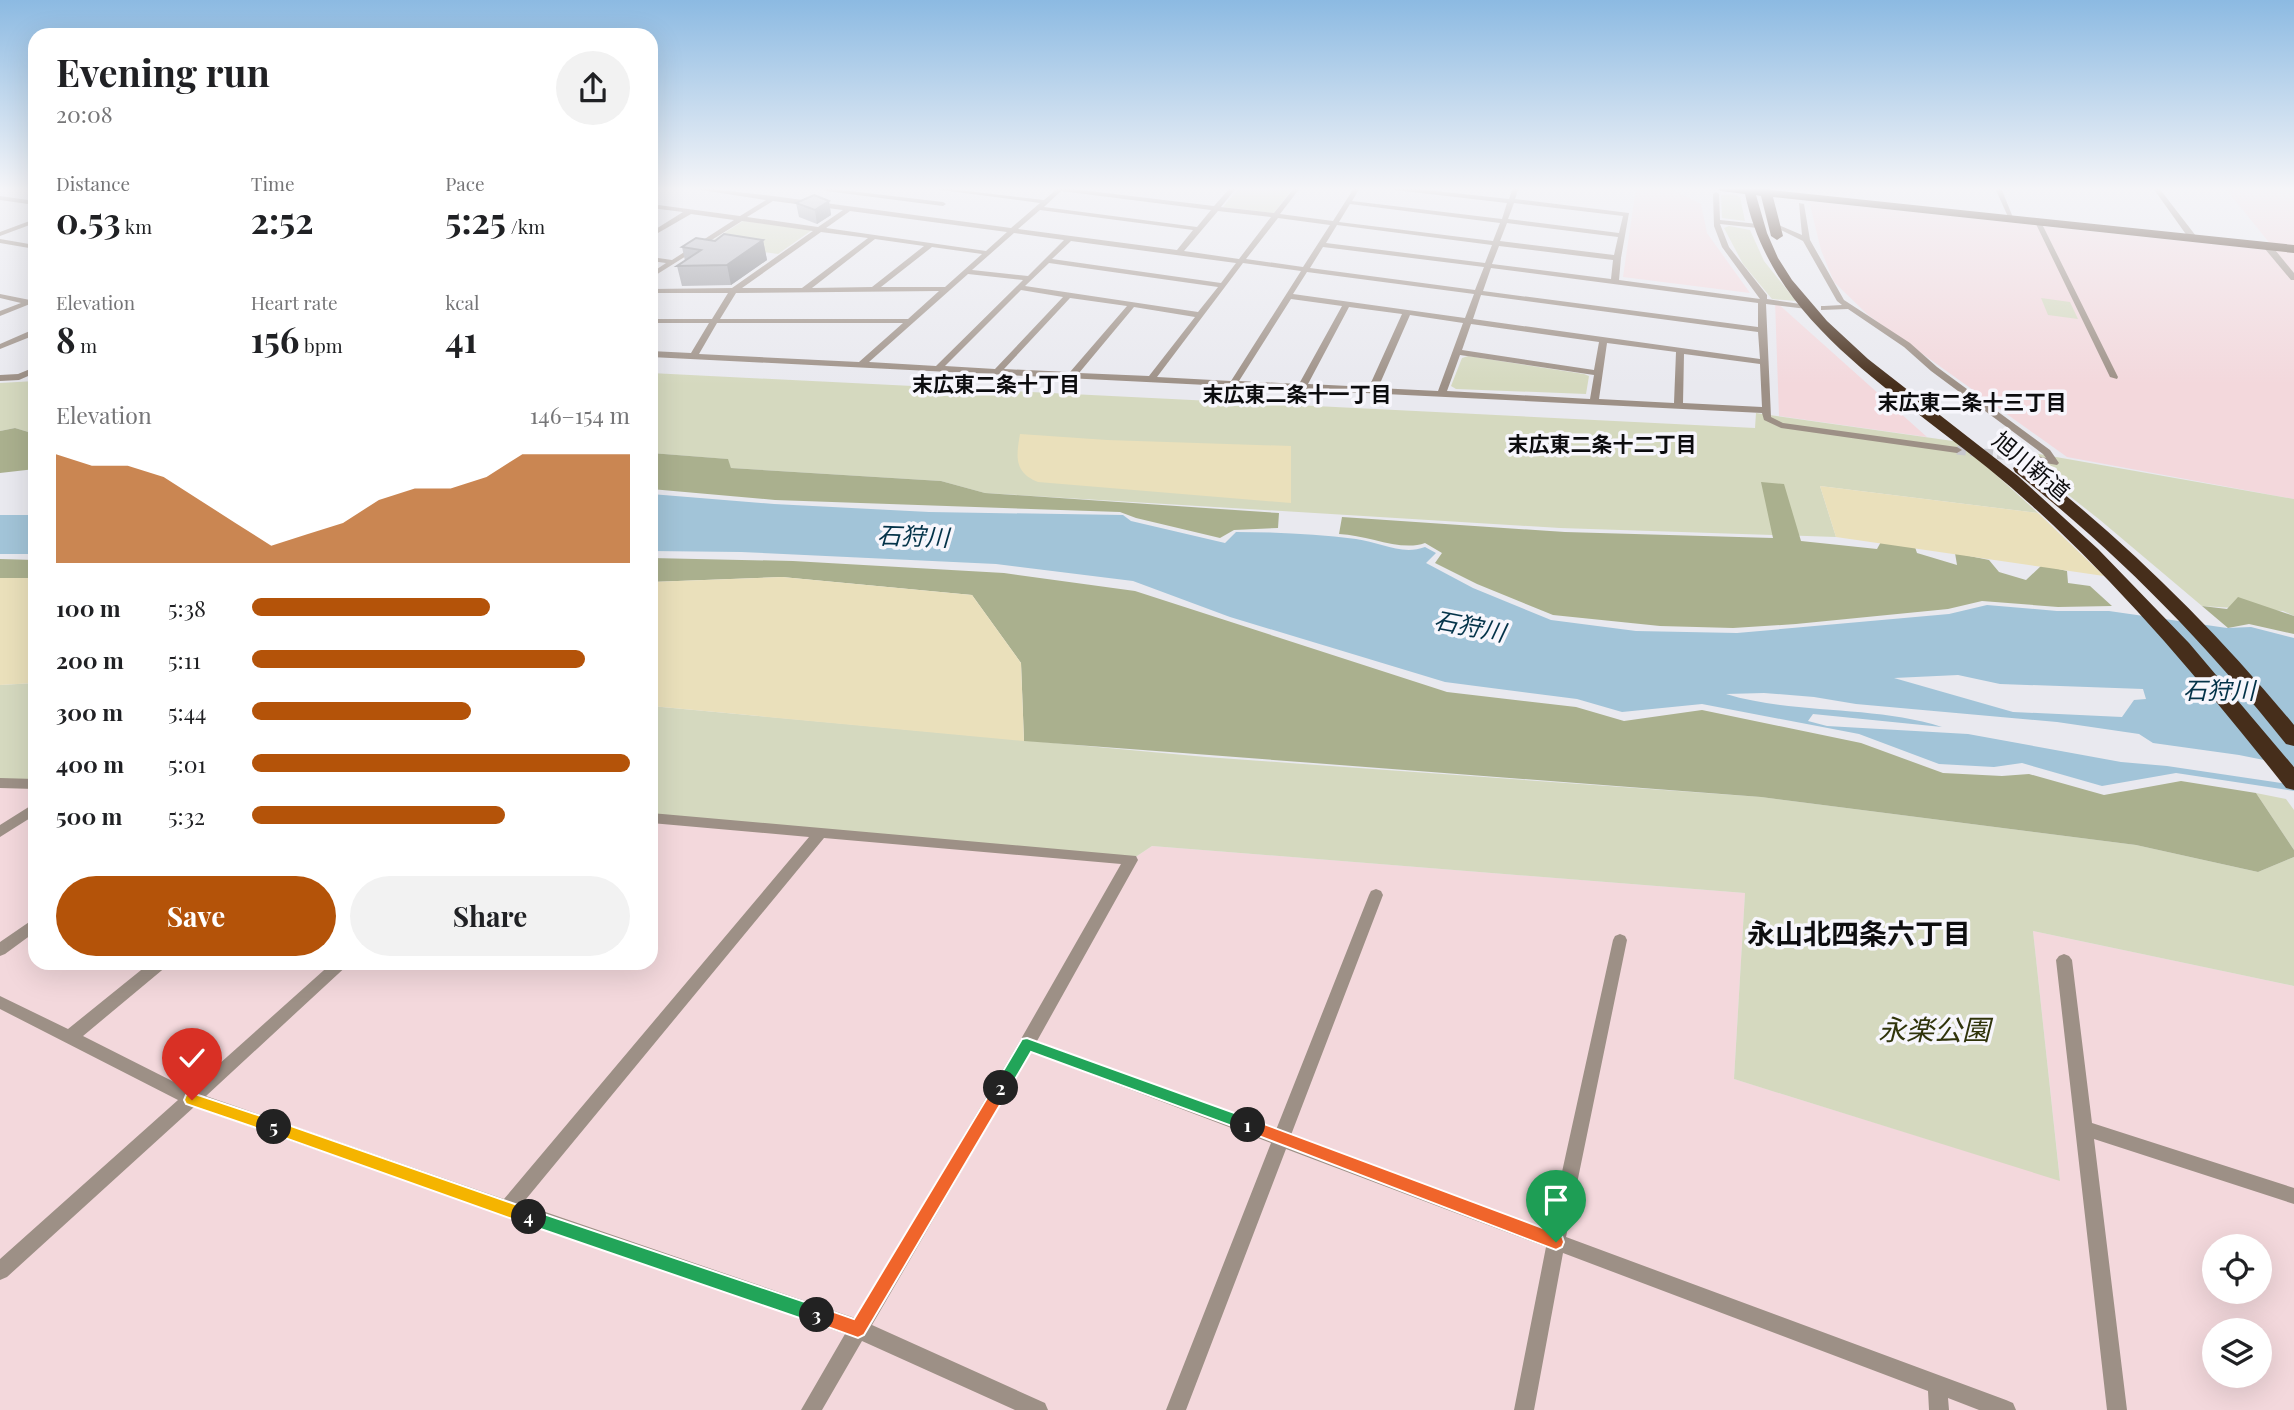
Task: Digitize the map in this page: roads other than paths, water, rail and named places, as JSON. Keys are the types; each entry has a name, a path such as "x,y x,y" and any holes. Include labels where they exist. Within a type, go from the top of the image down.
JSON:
{"highway":[{"name":"旭川新道","path":"1771,254 1807,307 1880,375 2017,482 2147,606 2213,680 2294,782"},
{"name":"旭川新道","path":"1784,254 1824,308 1851,335 1901,379 2042,485 2169,600 2245,681 2294,739"}],"street":[{"path":"658,272 686,254"},
{"path":"695,354 733,291 785,254"},
{"path":"804,290 852,254"},
{"path":"873,290 918,254"},
{"path":"863,363 987,254"},
{"path":"939,367 1055,254"},
{"path":"1185,254 1761,330"},
{"path":"1152,378 1220,285 1247,254"},
{"path":"1234,382 1314,254"},
{"path":"1394,254 1807,307"},
{"path":"1442,393 1491,254"},
{"path":"1583,254 1617,258"},
{"path":"1615,282 1618,254"},
{"path":"1731,254 1764,297 1761,330 1767,418 1781,425 1957,450"},
{"path":"1814,254 1835,292 1849,307 1907,345 1934,369 2047,452 2054,463 2037,459"},
{"path":"2054,254 2114,377"},
{"path":"2274,254 2294,278"},
{"path":"769,256 780,257"},
{"path":"658,260 673,262"},
{"path":"1048,261 1220,285"},
{"path":"965,272 1030,278"},
{"path":"1020,288 1200,315"},
{"path":"658,291 946,289"},
{"path":"0,296 28,301"},
{"path":"999,370 1068,296"},
{"path":"1287,296 1763,362"},
{"path":"0,314 28,304"},
{"path":"1303,385 1347,304"},
{"path":"1073,374 1132,305"},
{"path":"1824,308 1849,307"},
{"path":"1373,389 1407,313"},
{"path":"658,321 910,321"},
{"path":"0,347 28,335"},
{"path":"1594,401 1603,340"},
{"path":"1678,406 1680,351"},
{"path":"1458,352 1597,373"},
{"path":"658,354 1765,410"},
{"path":"0,378 19,377 28,373"},
{"path":"0,783 28,783"},
{"path":"0,832 28,813"},
{"path":"658,819 1131,860 1027,1044 811,1410"},
{"path":"507,1209 820,833"},
{"path":"1176,1410 1280,1136 1376,895"},
{"path":"0,950 28,929"},
{"path":"1524,1410 1556,1242 1620,940"},
{"path":"2064,960 2117,1410"},
{"path":"70,1037 152,970"},
{"path":"0,1271 335,970"},
{"path":"0,1002 192,1100 858,1329 1038,1410"},
{"path":"1027,1044 1280,1136 2006,1410"},
{"path":"2086,1129 2294,1196"},
{"path":"1938,1384 1939,1410"}],"water":[{"name":"石狩川","path":"658,495 929,512 1123,515 1131,521 1225,543 1236,532 1266,532 1356,539 1408,550 1425,547 1436,553 1426,563 1473,588 1551,620 1636,631 1737,633 1949,614 1987,605 2057,611 2109,611 2227,628 2251,627 2294,638 2294,766 2153,743 2139,734 2057,722 1856,704 1814,697 1764,693 1726,694 1779,705 1916,720 1942,727 1813,714 1808,721 1827,726 1968,734 2121,762 2294,785 2294,791 2176,773 2102,786 2022,763 1994,767 1939,764 1859,734 1702,704 1622,712 1577,699 1445,682 1230,617 1133,581 996,564 741,552 658,551","holes":["1958,675 2000,684 2143,689 2146,699 2134,700 2122,717 2013,712 1894,678"]},
{"path":"0,515 28,515 28,554 0,554"}],"tunnel":[{"path":"1957,450 2037,459"}],"district":[{"name":"末広東二条十丁目","path":"996,383"},
{"name":"末広東二条十一丁目","path":"1297,393"},
{"name":"末広東二条十三丁目","path":"1972,401"},
{"name":"末広東二条十二丁目","path":"1602,443"},
{"name":"永山北四条六丁目","path":"1859,932"}],"park label":[{"name":"永楽公園","path":"1934,1028"}]}
